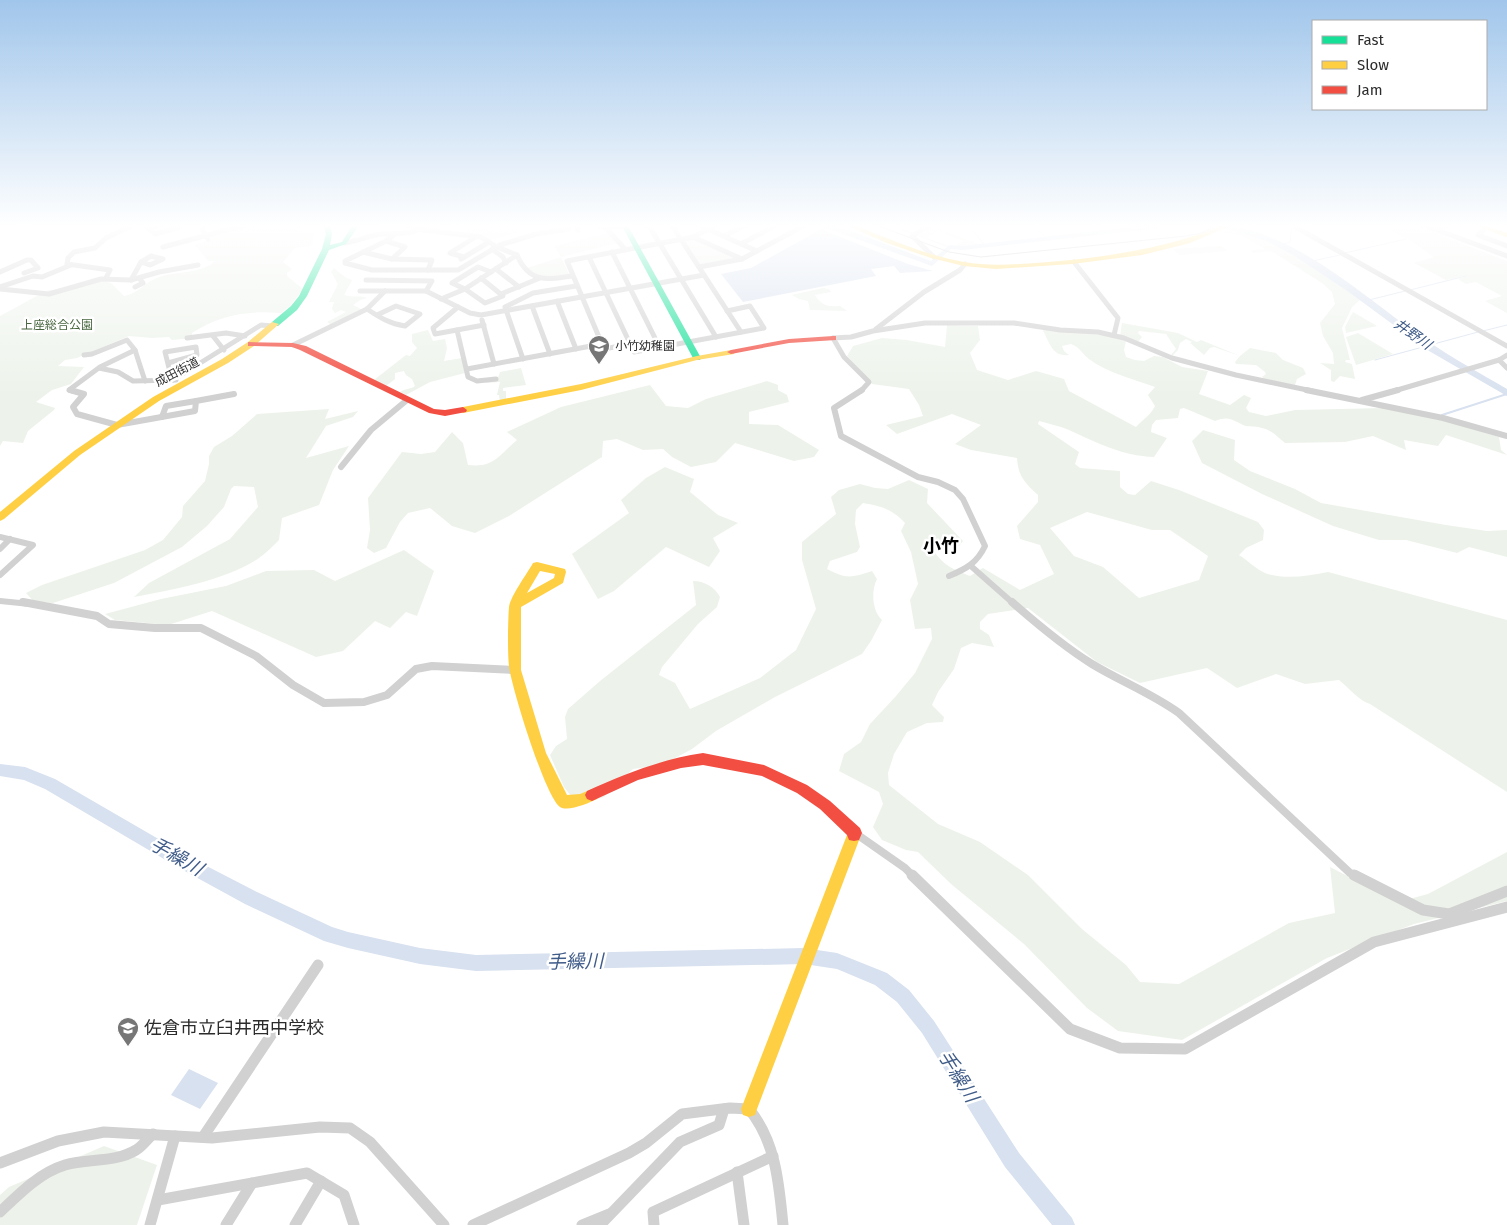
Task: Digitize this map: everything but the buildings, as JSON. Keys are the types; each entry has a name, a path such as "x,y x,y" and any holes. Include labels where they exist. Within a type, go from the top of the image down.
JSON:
{"main road":[{"name":"成田街道","path":"0,517 69,460 117,425 248,340 273,326 300,301 310,281"},
{"path":"653,281 697,358"},
{"path":"248,340 293,345 311,351 432,411 455,412 581,387 697,358 789,341 833,338"},
{"path":"514,604 515,670 540,752 554,785 564,802 582,800 636,775 681,762 703,759 764,771 802,789 825,805 855,833 749,1109"}],"street":[{"path":"0,288 17,281"},
{"path":"0,288 26,293 49,294 95,281"},
{"path":"136,287 144,283 142,281"},
{"path":"365,281 360,291 426,291 472,314 481,315 670,281"},
{"path":"426,291 432,281"},
{"path":"455,281 452,283 465,289 485,303 503,296 501,294"},
{"path":"441,299 465,289 476,281"},
{"path":"485,281 501,294"},
{"path":"510,281 519,287"},
{"path":"501,294 533,281"},
{"path":"574,281 604,349 630,344"},
{"path":"601,281 630,344 636,352 764,328 750,306 727,311"},
{"path":"627,281 660,348"},
{"path":"682,281 716,337"},
{"path":"708,281 741,332"},
{"path":"873,331 924,292 942,281"},
{"path":"1089,281 1118,318 1114,336"},
{"path":"1392,281 1507,346"},
{"path":"523,359 506,306 531,294 576,286"},
{"path":"293,345 366,309 385,291"},
{"path":"558,301 576,349"},
{"path":"366,309 395,325 405,326 420,314 396,306 377,315"},
{"path":"532,306 550,354"},
{"path":"458,307 433,328 435,334 484,325"},
{"path":"481,315 494,364"},
{"path":"950,576 972,567 985,546 963,499 955,490 938,482 918,477 841,436 834,408 838,403 864,390 868,382 844,357 833,338 925,323 1014,323 1114,336 1172,358 1236,375 1443,418 1507,436"},
{"path":"457,330 468,377 477,381 496,379"},
{"path":"187,338 226,333 248,340"},
{"path":"213,336 224,350"},
{"path":"84,355 92,354 127,340 136,350 145,381"},
{"path":"173,380 224,350 248,340"},
{"path":"467,370 602,344"},
{"path":"168,363 197,355 196,348 166,352 168,363 173,380"},
{"path":"136,350 122,354 68,391 84,394 73,406 77,414 117,425 195,411 196,401"},
{"path":"1361,400 1466,368 1499,360 1507,355"},
{"path":"1499,360 1507,368"},
{"path":"99,368 118,372 133,381 173,380 186,382"},
{"path":"162,417 166,406 234,394"},
{"path":"341,467 352,450 380,418 407,400"},
{"path":"0,537 33,545 0,575"},
{"path":"0,549 10,539"},
{"path":"972,567 1072,650 1092,664 1158,697 1179,713 1350,873 1423,910 1449,914 1507,891"},
{"path":"0,601 97,616 109,624 155,628 201,628 256,656 293,685 324,703 364,702 387,695 416,669 515,670"},
{"path":"855,833 905,868 1070,1029 1120,1048 1185,1049 1374,942 1507,907"},
{"path":"203,1137 318,965"},
{"path":"600,1225 680,1142 719,1125 724,1109"},
{"path":"473,1225 629,1154 682,1114 724,1109 749,1109 759,1122 773,1156 783,1225"},
{"path":"0,1163 58,1141 104,1132 203,1137 320,1127 350,1128 370,1142 444,1225"},
{"path":"0,1212 33,1182 51,1171 65,1165 124,1155 135,1151 152,1134"},
{"path":"150,1225 175,1136"},
{"path":"654,1225 653,1212 773,1156"},
{"path":"737,1172 744,1225"},
{"path":"158,1200 307,1173 344,1195 354,1225"},
{"path":"295,1225 321,1181"},
{"path":"226,1225 252,1183"},
{"path":"582,1225 613,1212"}],"green space":[{"name":"上座総合公園","path":"100,281 111,283 124,296 138,290 150,281 293,281 303,289 290,306 281,313 257,312 224,318 192,333 192,338 172,340 169,337 129,336 77,358 65,360 58,366 84,367 71,384 52,390 36,402 55,408 54,410 28,431 23,443 3,441 0,446 0,316 46,291"},
{"path":"336,281 351,281 344,295 367,298 353,305 363,310 332,325 327,322 346,312 341,310 335,313 332,309 334,302 329,302 338,284"},
{"path":"1319,281 1337,281 1361,299 1352,307 1342,328 1350,360 1345,362 1352,364 1355,379 1340,376 1334,382 1331,381 1331,370 1320,363 1334,364 1333,353 1323,336 1320,323 1335,304 1332,292"},
{"path":"1461,281 1507,281 1507,313 1485,301 1502,296 1476,282 1466,284"},
{"path":"823,288 829,289 831,292 815,295 822,303 828,306 840,306 847,311 810,310 808,301 792,295"},
{"path":"1353,312 1377,326 1346,333 1345,327"},
{"path":"1122,323 1178,333 1197,342 1201,340 1240,356 1214,347 1210,348 1204,355 1190,343 1192,342 1186,339 1180,343 1178,350 1172,356 1176,349 1166,334 1139,331 1138,333 1142,337 1138,342 1120,336"},
{"path":"947,325 978,326 980,340 970,353 977,370 1008,380 1036,371 1064,379 1069,391 1136,427 1149,415 1155,406 1148,395 1155,387 1096,364 1071,344 1062,346 1069,355 1059,354 1052,348 1043,331 1044,329 1103,335 1126,341 1124,350 1126,357 1144,361 1154,356 1163,357 1182,367 1208,371 1199,394 1230,405 1244,395 1251,398 1246,408 1249,412 1266,416 1295,410 1384,408 1449,422 1499,437 1501,450 1507,455 1446,435 1438,446 1404,440 1406,450 1373,436 1345,442 1285,443 1266,429 1246,426 1231,419 1215,421 1184,408 1180,409 1178,418 1156,420 1152,425 1151,432 1167,438 1154,457 1121,451 1062,427 1039,421 1038,424 1079,452 1075,464 1080,468 1120,471 1120,487 1128,494 1135,495 1151,481 1179,490 1258,522 1264,530 1263,540 1246,548 1239,555 1265,573 1288,577 1328,572 1507,620 1507,792 1362,700 1339,680 1305,684 1276,674 1237,688 1207,668 1140,683 1097,662 1028,608 988,614 980,622 980,629 989,635 994,647 972,643 961,648 954,669 938,692 932,705 944,717 943,722 927,723 907,732 894,754 888,773 889,785 938,824 980,842 1028,875 1082,929 1126,965 1140,982 1179,984 1289,923 1335,913 1330,867 1398,902 1428,894 1507,852 1507,901 1414,924 1327,958 1182,1040 1118,1031 1087,1008 1024,944 951,884 918,852 906,850 882,840 873,827 883,804 879,792 839,771 844,754 861,742 870,724 915,673 932,639 931,628 915,629 910,600 918,584 911,552 901,531 905,523 886,509 863,503 856,510 855,524 860,547 857,552 830,561 827,569 844,576 859,575 872,571 877,579 874,589 874,606 882,620 862,654 775,697 716,731 692,749 662,765 633,769 604,797 595,800 571,796 564,787 550,755 556,746 567,739 565,717 568,709 600,681 696,605 693,581 705,583 715,590 720,597 717,607 698,624 662,667 659,675 675,683 690,709 760,678 796,650 816,609 802,560 802,542 836,514 831,497 839,490 860,484 888,489 909,480 928,489 927,503 963,541 959,546 936,544 933,550 949,566 970,576 983,568 1020,590 1054,574 1040,545 1020,539 1017,526 1038,502 1038,495 1023,479 1017,458 971,450 955,444 981,425 952,414 897,434 886,425 923,416 919,405 909,389 872,384 847,356 853,346 882,338 907,340 945,347","holes":["1087,512 1152,530 1170,530 1208,556 1199,580 1139,598 1103,567 1074,556 1050,528"]},
{"path":"428,330 433,341 445,339 447,348 444,361 462,358 465,373 430,382 406,395 400,392 415,386 412,379 404,371 395,373 395,379 386,386 374,380 406,355 410,356 417,348 412,342 412,334"},
{"path":"1358,333 1393,354 1356,365 1346,337"},
{"path":"1250,348 1276,353 1283,360 1303,368 1306,374 1297,379 1295,385 1264,379 1262,377 1266,374 1265,372 1256,365 1236,364 1235,362"},
{"path":"521,368 526,385 503,388 503,391 506,391 506,401 500,402 499,395 497,395 500,382 482,383 497,380 500,372"},
{"path":"767,381 778,385 778,390 787,395 789,402 749,412 749,424 778,425 819,450 814,457 794,461 735,443 716,462 691,467 672,457 663,449 643,450 617,439 603,441 602,457 509,516 475,533 452,526 430,508 408,513 400,522 386,548 374,553 367,548 370,530 368,498 402,452 421,454 435,452 452,432 463,443 468,465 484,465 495,460 517,440 507,432 561,407 650,385 666,406 688,408 706,399"},
{"path":"329,409 325,419 358,411 353,417 326,426 306,458 349,446 333,470 319,505 282,518 279,540 267,552 246,566 199,583 134,597 149,583 230,539 258,507 254,487 234,486 224,507 207,526 182,547 114,583 53,603 34,602 26,593 42,585 145,550 163,540 182,517 183,506 205,481 209,456 214,447 232,436 257,414"},
{"path":"1203,430 1235,440 1234,460 1250,471 1295,489 1321,503 1487,531 1507,530 1507,557 1469,547 1457,553 1406,540 1379,540 1333,526 1262,494 1202,463 1192,441"},
{"path":"665,467 694,479 690,492 718,515 738,523 713,538 720,551 709,567 666,547 614,591 598,599 572,554 629,513 621,500 646,478"},
{"path":"404,550 434,571 417,616 406,612 390,628 375,621 343,651 316,657 212,611 168,625 115,620 105,614 161,599 226,586 266,571 314,570 335,581"},
{"path":"104,1146 157,1165 137,1225 0,1225 0,1195 9,1187"}],"shaded area":[{"path":"727,281 850,281 743,302"},
{"path":"189,1069 218,1083 200,1109 171,1095"}],"waterway":[{"name":"井野川","path":"1339,281 1432,349 1507,393"},
{"path":"1410,290 1445,281"},
{"path":"1365,301 1405,291"},
{"path":"1483,331 1507,325"},
{"name":"井野川","path":"1375,360 1478,332"},
{"path":"1442,415 1507,394"},
{"name":"手繰川","path":"0,770 25,774 50,784 187,864 251,898 330,935 348,940 420,956 476,963 804,956 837,961 881,979 903,996 928,1027 1012,1160 1065,1225"}],"traffic: fast":[{"path":"275,324 294,308 310,281"},
{"path":"655,281 697,358"}],"traffic: slow":[{"path":"0,517 77,453 156,399 225,361 251,344 275,324"},
{"path":"463,410 581,387 697,358 731,352"},
{"path":"515,605 559,580 561,572 537,566 515,605 515,670 540,753 554,785 564,802 581,800 592,795"},
{"path":"749,1109 854,835"}],"traffic: jam":[{"path":"731,352 789,341 833,338"},
{"path":"251,344 293,345 303,348 432,411 445,413 463,410"},
{"path":"592,795 636,775 681,762 703,759 764,771 802,789 825,805 855,833 854,835"}],"place":[{"name":"小竹幼稚園","path":"599,365"},
{"name":"佐倉市立臼井西中学校","path":"128,1047"}],"district":[{"name":"小竹","path":"941,546"}]}
